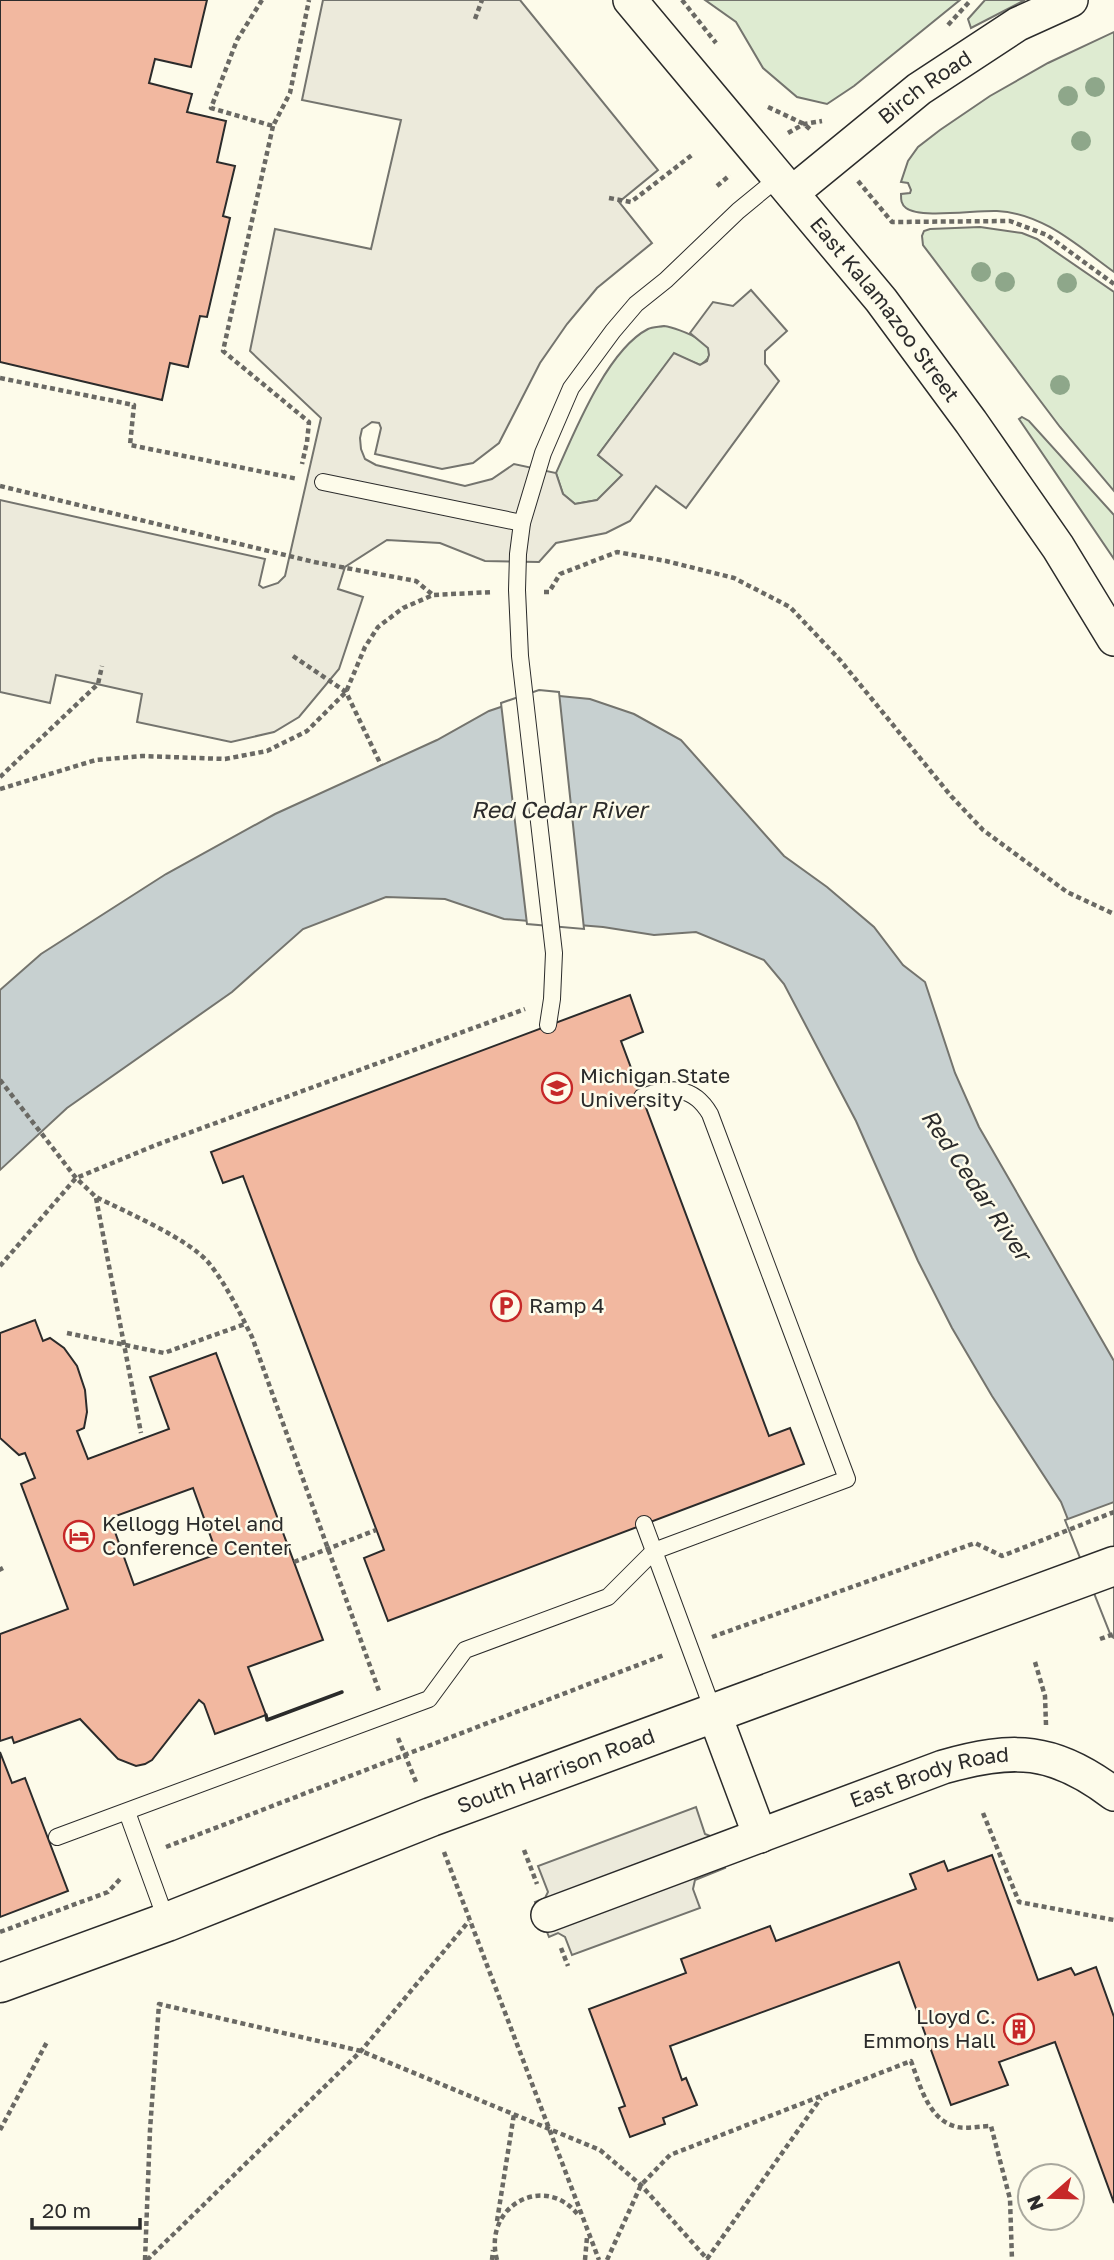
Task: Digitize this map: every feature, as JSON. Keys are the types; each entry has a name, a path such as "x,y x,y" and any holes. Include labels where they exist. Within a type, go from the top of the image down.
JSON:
{"street":[{"name":"East Kalamazoo Street","path":"629,0 881,300 1058,547 1114,639"},
{"name":"Birch Road","path":"785,186 838,157 919,89 1018,24 1071,0"},
{"name":"South Harrison Road","path":"0,1983 167,1922 431,1817 1114,1566"},
{"path":"714,1713 760,1836"},
{"name":"East Brody Road","path":"548,1915 943,1767 979,1757 1012,1754 1040,1756 1072,1766 1106,1788"}],"lane":[{"path":"548,1025 554,953 520,656 517,590 522,523 542,453 571,387 612,331 636,304 785,186"},
{"path":"323,482 522,523"},
{"path":"57,1837 429,1699 466,1650 608,1597 654,1551 847,1479 710,1114 704,1103 676,1089 662,1090 642,1097"},
{"path":"644,1524 714,1713"},
{"path":"127,1812 167,1922"}],"path":[{"path":"262,0 237,40 211,107 273,126"},
{"path":"0,378 134,405 130,445 298,480 309,422 223,351 273,126 290,93 309,0"},
{"path":"475,19 482,0"},
{"path":"682,0 718,45"},
{"path":"760,98 768,108 804,124 838,157 892,222 1010,221 1047,235 1114,284"},
{"path":"609,198 631,202 692,155"},
{"path":"0,486 314,562 416,581 433,595 403,608 378,627 365,647 346,692 307,731 267,751 225,758 142,756 96,760 0,789"},
{"path":"617,552 734,578 790,607 841,660 951,796 983,830 1067,892 1114,914"},
{"path":"293,656 346,692 381,765"},
{"path":"0,777 99,684 102,666"},
{"path":"0,1266 76,1178 552,999"},
{"path":"0,1080 76,1178 96,1197 181,1241 206,1260 231,1296 252,1337 388,1715 415,1778"},
{"path":"96,1197 141,1433"},
{"path":"67,1333 164,1353 245,1324"},
{"path":"0,1931 108,1892 143,1856 689,1645 975,1543 1002,1556 1114,1512"},
{"path":"294,1562 376,1530"},
{"path":"1100,1639 1114,1634"},
{"path":"1035,1662 1045,1696 1046,1726"},
{"path":"983,1812 1019,1902 1114,1920"},
{"path":"453,1877 599,2260"},
{"path":"146,2260 361,2051 469,1920"},
{"path":"146,2260 150,2130 159,2004 361,2051 600,2150 641,2185 707,2260 823,2095"},
{"path":"0,2130 48,2040"},
{"path":"607,2260 641,2185 670,2155 911,2061 924,2097 937,2116 957,2127 990,2126 1010,2199 1012,2260"},
{"path":"495,2260 495,2232 514,2115"},
{"path":"495,2232 500,2218 510,2207 523,2199 553,2197 578,2213 586,2226 588,2242 585,2260"}],"green space":[{"path":"705,0 960,0 854,86 827,104 797,97 763,68 736,22"},
{"path":"985,0 1025,0 971,28 968,19"},
{"path":"1114,32 1114,272 1059,232 1030,218 997,211 923,213 904,206 901,194 910,193 911,190 908,183 901,182 908,161 918,147 990,96 1048,63"},
{"path":"980,227 1022,233 1037,239 1114,292 1114,491 1060,427 923,245 924,231 930,229"},
{"path":"664,326 690,334 706,345 708,358 700,365 674,354 598,455 623,475 598,500 575,504 563,494 556,473 582,415 619,355 648,329"},
{"path":"1022,417 1029,421 1114,515 1114,559 1019,419"}],"shaded area":[{"path":"323,0 520,0 658,170 619,202 652,243 597,288 567,324 540,363 499,443 473,463 442,469 375,454 381,428 379,423 372,422 362,429 360,438 365,459 376,465 465,486 492,479 514,464 556,473 563,494 575,504 597,500 622,475 598,455 674,353 700,365 707,361 708,348 690,333 713,302 733,306 751,290 787,331 765,351 765,364 779,381 686,508 656,486 630,521 606,533 556,543 539,562 485,561 440,543 387,540 345,567 338,589 363,597 339,669 299,717 274,732 231,742 137,722 142,694 56,675 50,703 0,692 0,500 265,559 259,585 263,588 278,583 285,576 321,418 250,351 275,229 371,249 401,120 302,100"},
{"path":"696,1807 705,1834 713,1837 725,1868 695,1880 693,1889 700,1908 572,1955 565,1937 558,1933 549,1937 535,1902 545,1898 548,1892 538,1866"}],"water":[{"name":"Red Cedar River","path":"539,694 590,699 634,714 681,740 784,856 827,887 874,927 903,965 925,982 955,1073 979,1127 1114,1361 1114,1635 1061,1502 992,1396 952,1328 918,1261 856,1121 784,984 764,960 696,932 654,935 603,927 504,919 445,899 386,897 303,929 232,992 67,1108 0,1170 0,990 41,954 166,874 275,814 437,740 489,711"}],"pier":[{"path":"539,690 559,692 584,929 527,924 501,703"},
{"path":"1114,1502 1114,1638 1065,1520"}],"building":[{"path":"0,0 207,0 191,67 155,59 149,83 192,94 187,112 226,121 217,162 235,166 223,216 230,218 207,317 200,316 188,367 170,363 162,400 0,362"},
{"name":"Ramp 4","path":"630,995 643,1032 621,1041 769,1436 790,1428 804,1464 388,1621 364,1558 384,1550 243,1176 223,1183 211,1152"},
{"name":"Kellogg Hotel and Conference Center","path":"35,1320 43,1341 50,1338 64,1348 77,1366 85,1390 87,1412 84,1428 77,1431 88,1459 169,1429 150,1377 216,1353 323,1640 248,1667 266,1715 215,1734 204,1704 199,1700 152,1760 136,1766 118,1759 80,1719 14,1743 12,1737 0,1741 0,1634 68,1609 21,1484 35,1478 25,1453 19,1455 0,1438 0,1333","holes":["193,1488 217,1554 134,1585 110,1518"]},
{"path":"0,1752 12,1783 25,1778 68,1891 0,1917"},
{"name":"Lloyd C. Emmons Hall","path":"992,1855 1038,1980 1071,1968 1075,1975 1096,1967 1114,2017 1114,2203 1055,2042 999,2062 1008,2085 951,2105 899,1962 670,2046 682,2080 686,2078 697,2105 663,2118 665,2124 630,2137 619,2108 625,2106 589,2009 686,1973 681,1959 770,1926 776,1941 916,1889 910,1874 944,1861 948,1871"}],"wall":[{"path":"266,1715 267,1720 342,1692"}],"place":[{"name":"Michigan State University","path":"557,1088"},
{"name":"Ramp 4","path":"506,1306"},
{"name":"Kellogg Hotel and Conference Center","path":"79,1536"},
{"name":"Lloyd C. Emmons Hall","path":"1019,2029"}]}
